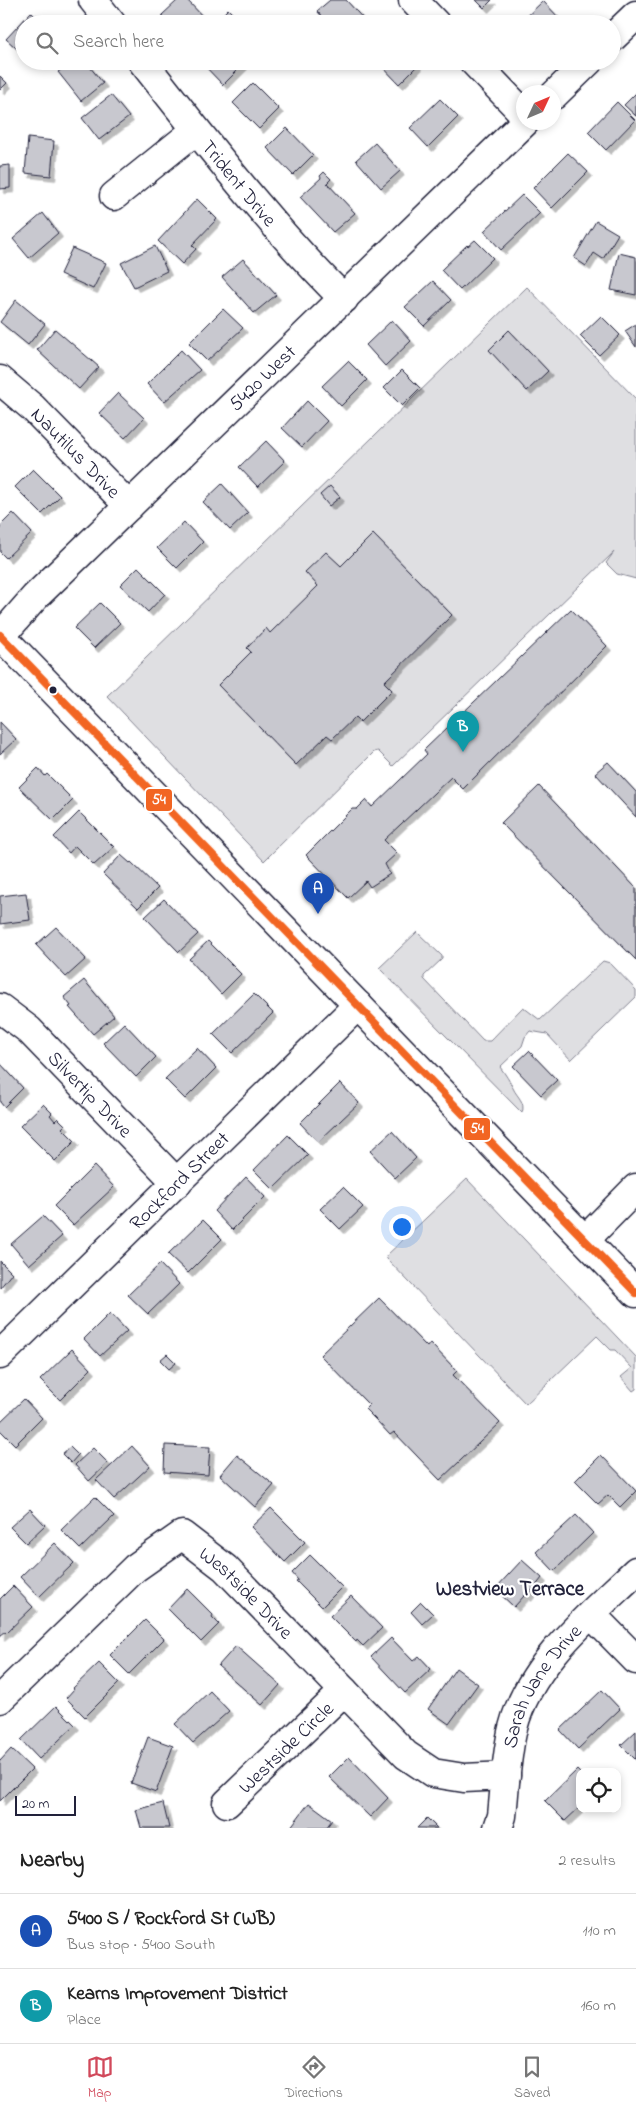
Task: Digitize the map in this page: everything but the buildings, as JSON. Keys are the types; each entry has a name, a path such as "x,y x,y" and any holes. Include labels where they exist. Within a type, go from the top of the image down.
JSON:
{"street":[{"path":"93,0 105,15"},
{"path":"413,0 427,15"},
{"path":"621,29 636,15"},
{"name":"Trident Drive","path":"149,70 196,130 304,259 344,299"},
{"path":"482,70 516,106"},
{"path":"561,88 579,70"},
{"path":"114,196 196,130"},
{"name":"5420 West","path":"0,636 35,597 517,130"},
{"name":"Nautilus Drive","path":"0,380 33,408 129,506"},
{"path":"0,636 636,1293"},
{"name":"Rockford Street","path":"0,1355 358,1005"},
{"name":"Silvertip Drive","path":"0,1008 29,1030 177,1183"},
{"path":"585,1240 636,1188"},
{"name":"Westside Drive","path":"0,1700 135,1568 182,1535 225,1568 406,1755 433,1773 464,1778 506,1776"},
{"name":"Sarah Jane Drive","path":"498,1828 502,1816 513,1728 526,1694 542,1666 591,1614 636,1571"},
{"path":"591,1614 636,1660"},
{"name":"Westside Circle","path":"227,1803 344,1691"}],"shaded area":[{"path":"527,287 636,399 636,579 617,574 606,563 614,552 393,766 378,751 374,752 264,861 107,696"},
{"path":"417,932 442,956 442,959 424,976 424,979 483,1041 490,1041 523,1007 540,1020 603,961 610,963 636,990 636,997 571,1060 547,1034 530,1031 525,1037 522,1046 500,1067 522,1103 522,1113 379,968"},
{"path":"467,1179 636,1357 636,1389 633,1391 621,1377 632,1368 615,1350 611,1350 597,1336 526,1404 387,1259 386,1256"}],"transit line":[{"name":"54","path":"0,635 636,1293"}],"place":[{"name":"Kearns Improvement District","path":"463,752"},
{"name":"5400 S / Rockford St (WB)","path":"318,914"}],"district":[{"name":"Westview Terrace","path":"510,1588"}]}
